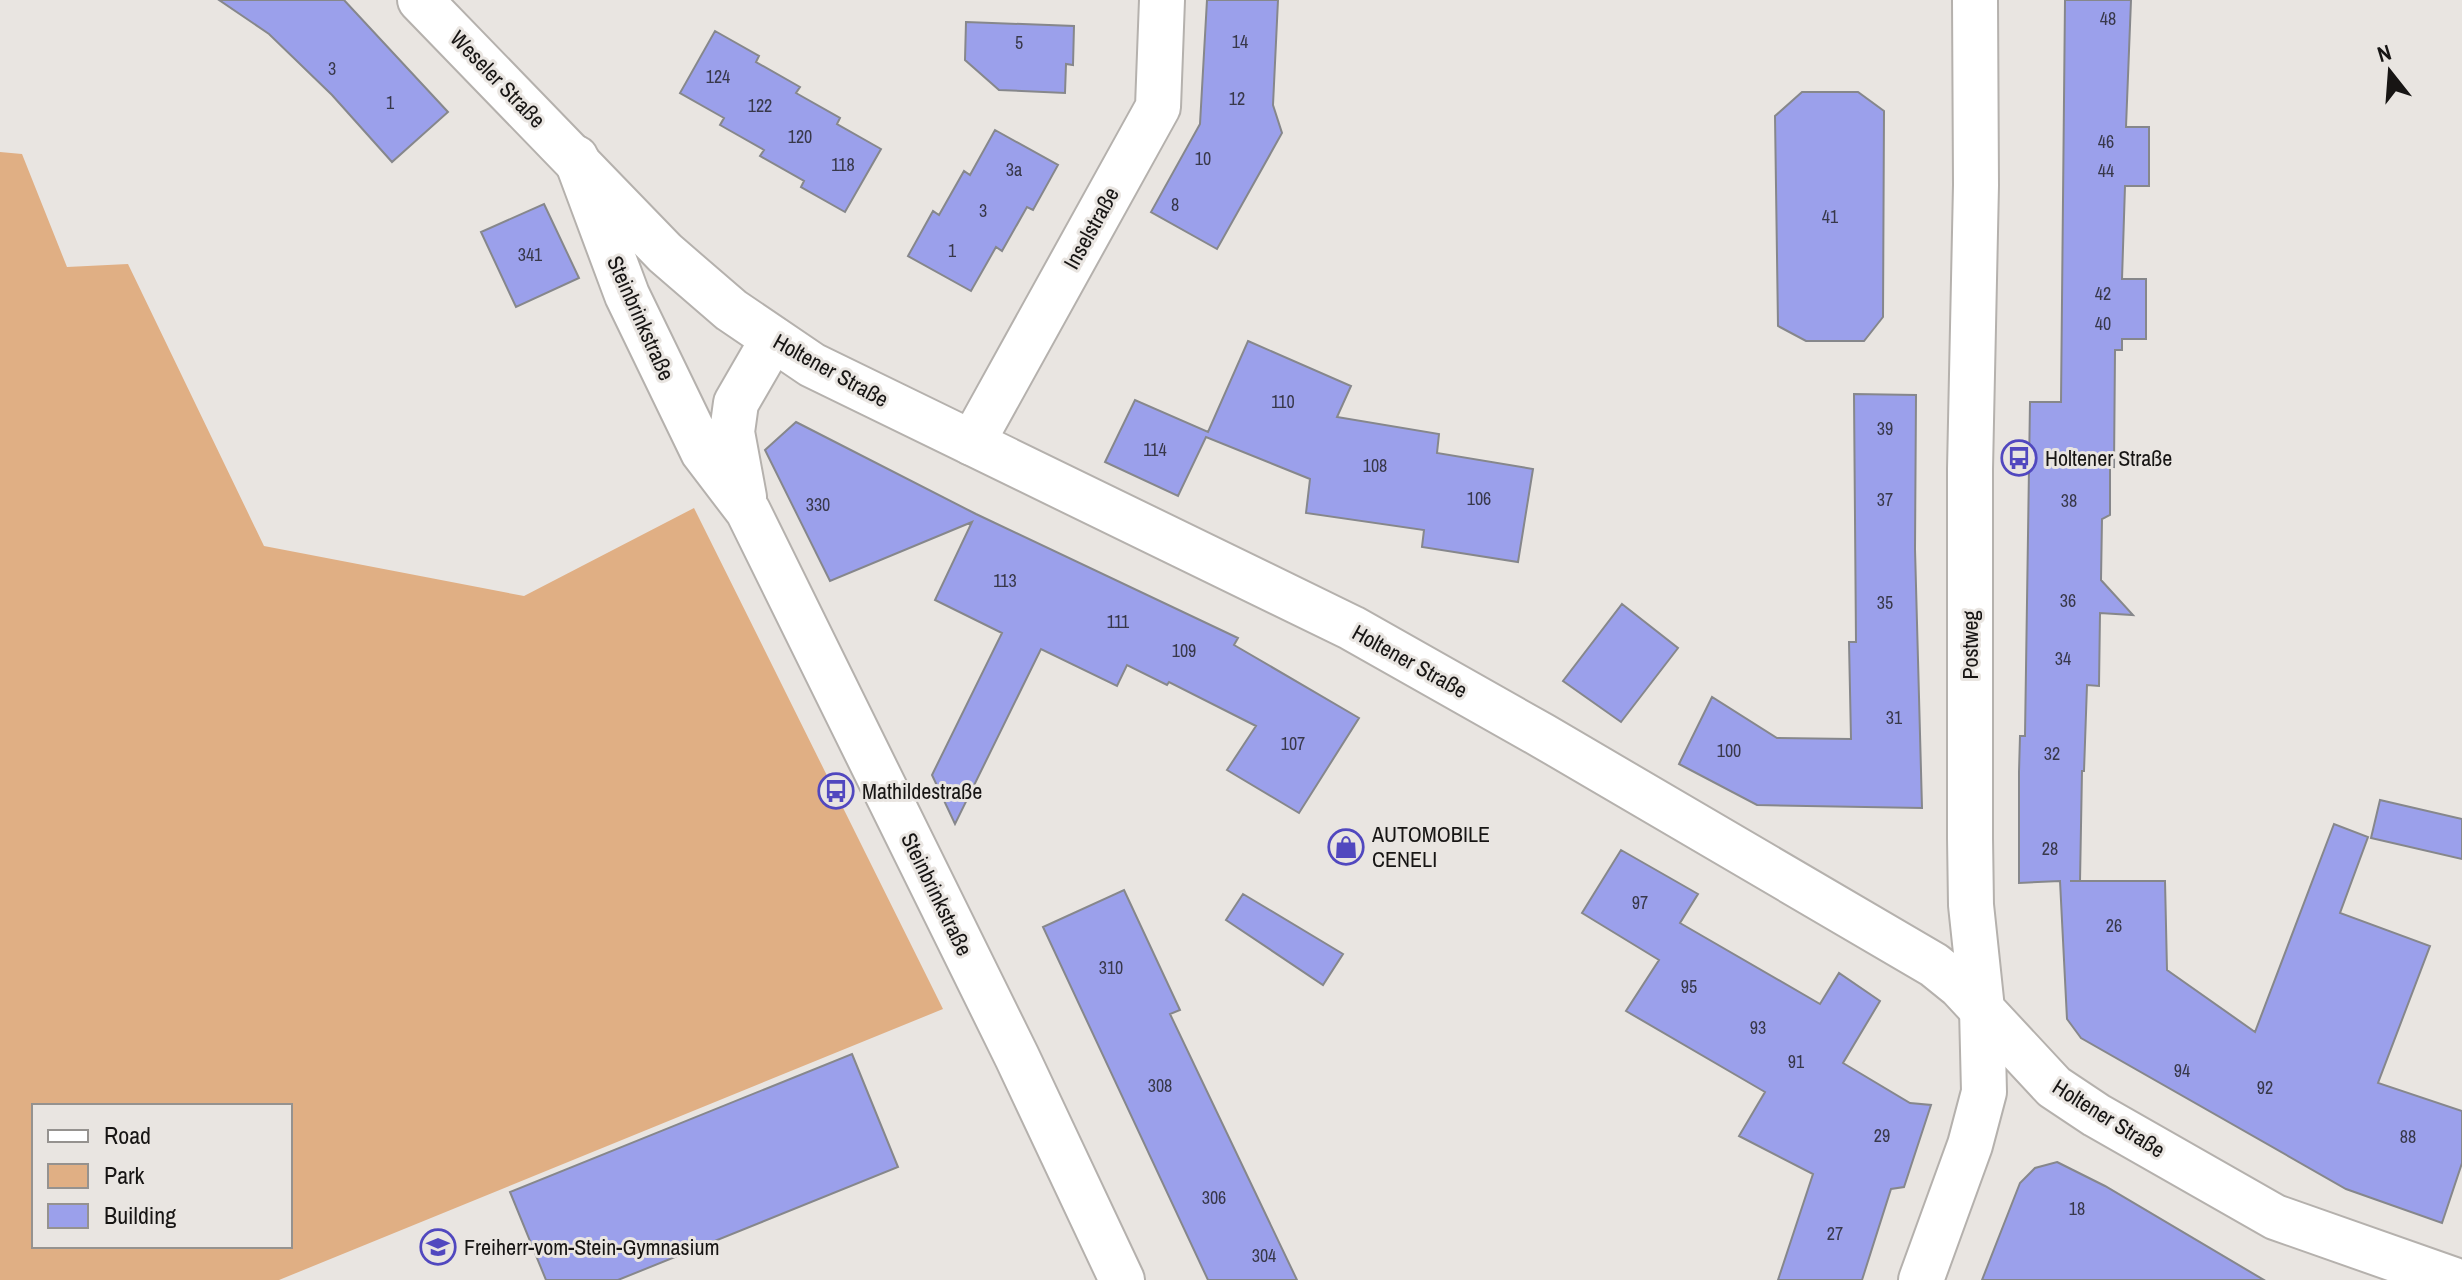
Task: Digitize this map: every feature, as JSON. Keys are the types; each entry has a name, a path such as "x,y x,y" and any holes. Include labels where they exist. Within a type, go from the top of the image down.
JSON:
{"main road":[{"name":"Inselstraße","path":"972,443 1158,107 1162,0"},
{"name":"Postweg","path":"1921,1280 1970,1145 1984,1092 1982,1009 1971,905 1970,838 1975,0"},
{"name":"Weseler Straße","path":"434,6 575,158"},
{"name":"Holtener Straße","path":"575,158 665,253 731,310 812,365 1352,628 1934,965 1982,1009 2054,1087 2096,1115 2275,1217 2454,1280"},
{"name":"Steinbrinkstraße","path":"575,158 627,295 703,452 748,511 1017,1057 1122,1280"},
{"name":"Steinbrinkstraße","path":"748,511 732,432 736,403 773,339"}],"green space":[{"path":"0,152 22,154 67,267 128,264 264,546 524,596 694,508 943,1009 279,1280 0,1280"}],"building":[{"path":"219,0 344,0 448,112 392,162 332,95 269,34"},
{"path":"1207,0 1278,0 1273,105 1282,133 1217,249 1151,212 1200,124"},
{"path":"2065,0 2131,0 2126,127 2149,127 2149,186 2125,186 2122,279 2146,279 2146,339 2122,339 2122,350 2115,350 2114,467 2110,466 2110,515 2102,519 2101,580 2133,615 2100,613 2099,686 2087,685 2080,881 2165,881 2167,970 2255,1032 2334,824 2368,837 2340,913 2430,946 2378,1083 2462,1111 2462,1163 2442,1223 2346,1189 2081,1038 2067,1019 2060,881 2019,883 2020,736 2025,736 2030,402 2061,402"},
{"path":"966,22 1074,26 1073,65 1066,64 1065,93 999,90 965,60"},
{"path":"715,31 759,56 756,62 800,87 796,93 840,118 837,124 881,149 845,212 801,187 804,181 760,156 764,150 720,125 724,118 680,93"},
{"path":"1802,92 1858,92 1884,111 1883,317 1864,341 1806,341 1778,326 1775,116"},
{"path":"995,130 1058,165 1033,210 1027,207 1002,251 996,247 971,291 908,256 933,211 939,215 964,171 970,175"},
{"path":"544,204 579,278 516,307 481,232"},
{"path":"1248,341 1351,386 1337,417 1439,434 1437,453 1533,469 1518,562 1422,547 1424,530 1306,513 1310,479 1206,437 1178,496 1105,462 1135,400 1208,432"},
{"path":"1854,394 1916,395 1915,549 1922,808 1757,805 1679,764 1712,697 1777,738 1851,739 1849,642 1856,642"},
{"path":"796,422 976,514 1238,638 1234,645 1359,718 1299,813 1227,770 1256,726 1169,682 1167,685 1127,665 1117,686 1041,649 955,824 932,775 1002,633 935,600 972,522 830,581 765,450"},
{"path":"1622,604 1678,648 1621,722 1563,681"},
{"path":"2380,800 2462,819 2462,859 2371,838"},
{"path":"1621,850 1698,894 1680,923 1820,1004 1839,973 1880,1001 1843,1063 1910,1103 1931,1105 1904,1187 1891,1189 1862,1280 1778,1280 1813,1174 1739,1136 1765,1092 1626,1011 1659,960 1582,913"},
{"path":"1124,890 1180,1010 1170,1014 1297,1280 1208,1280 1043,927"},
{"path":"1243,894 1343,954 1323,985 1226,920"},
{"path":"852,1054 898,1167 618,1280 546,1280 510,1192"},
{"path":"2057,1162 2105,1186 2264,1280 1982,1280 2020,1183 2035,1168"}],"place":[{"name":"Holtener Straße","path":"2019,458"},
{"name":"Mathildestraße","path":"836,791"},
{"name":"AUTOMOBILE CENELI","path":"1346,847"},
{"name":"Freiherr-vom-Stein-Gymnasium","path":"438,1247"}]}
